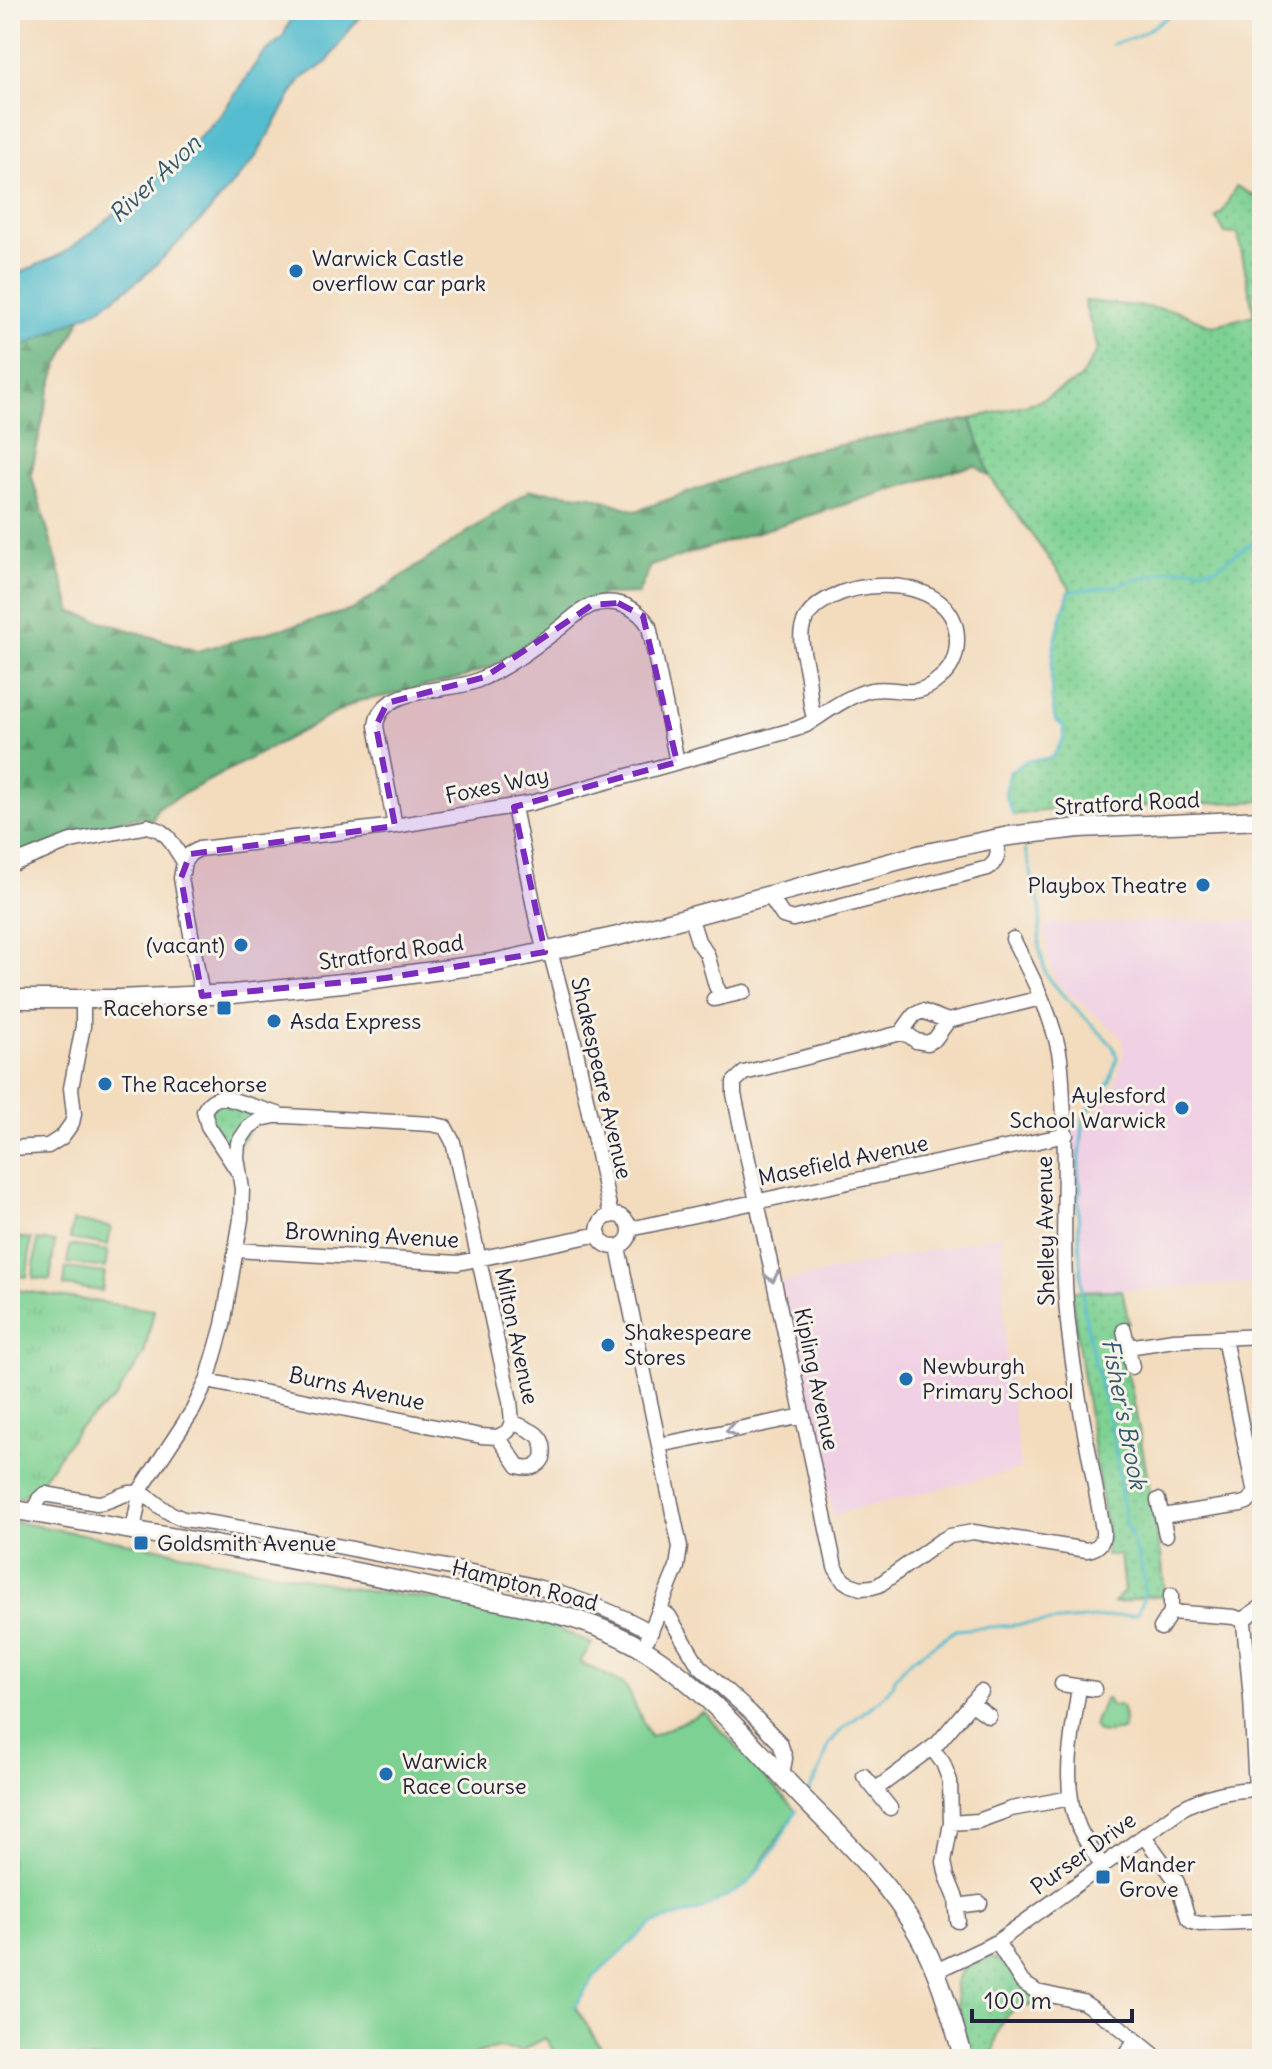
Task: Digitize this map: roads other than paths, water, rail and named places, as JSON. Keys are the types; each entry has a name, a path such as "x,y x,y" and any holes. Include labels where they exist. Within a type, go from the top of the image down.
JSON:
{"main road":[{"name":"Stratford Road","path":"10,999 202,996 274,991 493,963 995,838 1079,828 1262,820"},
{"name":"Hampton Road","path":"10,1509 322,1564 550,1613 647,1641 782,1776 888,1889 917,1933 936,1971 964,2059"}],"street":[{"name":"Foxes Way","path":"184,862 199,849 395,826 514,807 796,729 815,719 864,692 915,692 937,681 953,663 957,630 943,605 916,589 877,587 839,594 813,609 806,618 801,638 811,690 811,713 815,719"},
{"path":"395,826 376,726 378,715 384,707 402,697 467,685 485,677 598,603 627,606 643,616 649,626 677,762"},
{"name":"Shakespeare Avenue","path":"514,807 536,917 573,1037 611,1216"},
{"path":"10,865 71,841 148,826 159,830 168,837 184,862 181,878 202,996"},
{"path":"769,895 783,916 793,919 988,868 997,859 995,838"},
{"path":"690,916 698,941 707,954 718,998 744,992"},
{"name":"Shelley Avenue","path":"835,1567 849,1584 861,1588 872,1587 939,1542 961,1533 987,1533 1087,1550 1096,1548 1102,1541 1103,1530 1066,1303 1066,1135 1059,1051 1041,998 1013,939"},
{"path":"901,1033 910,1018 922,1011 948,1021 1041,998"},
{"path":"10,1148 48,1146 62,1137 72,1123 71,1088 83,1026 83,999"},
{"path":"901,1033 928,1043 935,1039 948,1021"},
{"name":"Kipling Avenue","path":"835,1567 756,1200 734,1082 744,1073 901,1033"},
{"path":"240,1174 208,1126 204,1111 210,1102 223,1097 287,1116"},
{"path":"133,1530 140,1493 193,1410 207,1381 223,1325 241,1219 238,1143 249,1127 267,1117 287,1116"},
{"name":"Milton Avenue","path":"287,1116 445,1127 453,1142 512,1422"},
{"name":"Masefield Avenue","path":"630,1229 1066,1135"},
{"path":"611,1216 624,1219 630,1229 628,1239 618,1247 605,1243 599,1234 600,1224 611,1216"},
{"name":"Browning Avenue","path":"236,1250 458,1263 599,1234"},
{"path":"618,1247 680,1547 678,1562 647,1641"},
{"path":"1124,1330 1132,1367"},
{"path":"1128,1347 1174,1340 1262,1336"},
{"path":"1162,1516 1247,1502 1255,1494 1256,1463 1224,1338"},
{"name":"Burns Avenue","path":"207,1381 498,1437"},
{"path":"659,1445 803,1416"},
{"path":"512,1422 540,1438 544,1448 542,1461 536,1466 518,1466 498,1437 508,1431 512,1422"},
{"path":"34,1513 39,1499 45,1494 104,1503 140,1493"},
{"name":"Hampton Road","path":"140,1493 183,1519 436,1565 563,1594 588,1603 647,1641"},
{"path":"1158,1500 1166,1535"},
{"path":"1161,1628 1171,1612 1171,1595"},
{"path":"660,1609 669,1616 699,1666 780,1743 785,1758 782,1776"},
{"path":"1242,1620 1258,1609"},
{"path":"1171,1612 1234,1617 1242,1620 1246,1628 1259,1789"},
{"path":"1062,1684 1095,1689"},
{"path":"1079,1687 1070,1761 1071,1798 1080,1829 1102,1865"},
{"path":"876,1789 932,1748 976,1698 989,1716"},
{"path":"932,1748 943,1763 950,1781 951,1823 944,1862 958,1914 980,1903"},
{"path":"864,1776 890,1808"},
{"name":"Purser Drive","path":"936,1971 997,1942 1181,1809 1196,1801 1226,1793 1259,1789"},
{"path":"951,1823 971,1823 1011,1809 1071,1798"},
{"path":"1144,1836 1177,1882 1187,1916 1192,1922 1261,1921 1262,1945"},
{"path":"997,1942 1022,1982 1037,1992 1083,2002 1159,2059"},
{"path":"1122,2059 1136,2041"}],"water":[{"name":"River Avon","path":"299,10 368,10 353,25 327,62 300,80 255,158 207,214 158,263 99,309 10,352 10,277 60,255 80,241 185,151 219,117 261,56 283,37"}],"waterway":[{"path":"1112,44 1146,31 1176,10"},
{"path":"1259,204 1262,201"},
{"name":"Fisher's Brook","path":"1013,815 1005,794 1010,772 1026,761 1052,758 1064,737 1063,726 1055,720 1051,670 1055,639 1070,591 1111,587 1174,569 1216,568 1262,537"},
{"name":"Fisher's Brook","path":"808,1792 822,1766 829,1744 843,1728 880,1700 902,1669 914,1658 956,1630 1137,1614 1142,1602 1144,1579 1122,1504 1112,1431 1087,1325 1080,1252 1078,1197 1081,1189 1078,1174 1084,1117 1110,1081 1117,1058 1113,1046 1046,974 1039,947 1041,910 1025,850"},
{"name":"Fisher's Brook","path":"575,2006 595,1976 651,1924 701,1910 747,1885 774,1850 796,1811"},
{"name":"Fisher's Brook","path":"537,2059 542,2055"}],"place":[{"name":"Warwick Castle overflow car park","path":"296,271"},
{"name":"Playbox Theatre","path":"1203,885"},
{"name":"(vacant)","path":"241,945"},
{"name":"Racehorse","path":"224,1008"},
{"name":"Asda Express","path":"274,1021"},
{"name":"The Racehorse","path":"105,1084"},
{"name":"Aylesford School Warwick","path":"1182,1108"},
{"name":"Shakespeare Stores","path":"608,1345"},
{"name":"Newburgh Primary School","path":"906,1379"},
{"name":"Goldsmith Avenue","path":"141,1543"},
{"name":"Warwick Race Course","path":"386,1774"},
{"name":"Mander Grove","path":"1103,1877"}]}
